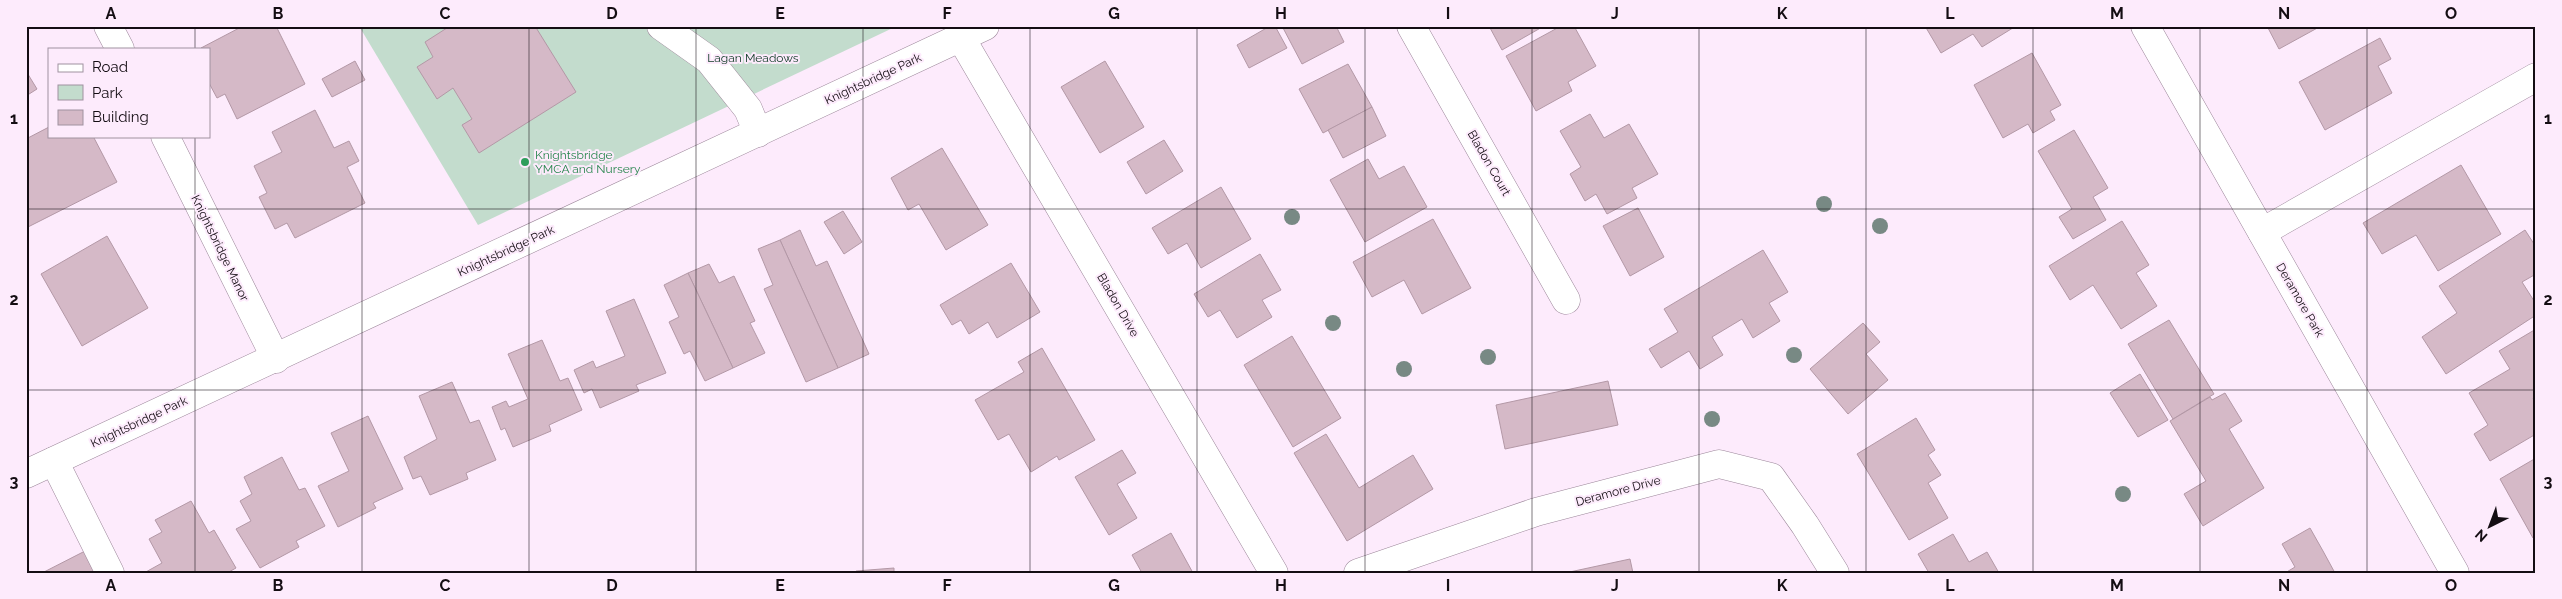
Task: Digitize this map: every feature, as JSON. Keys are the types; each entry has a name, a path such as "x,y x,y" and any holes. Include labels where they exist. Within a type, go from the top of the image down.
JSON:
{"street":[{"path":"108,26 119,48"},
{"path":"661,26 709,60 748,110 758,133"},
{"name":"Knightsbridge Park","path":"26,474 276,359 985,26"},
{"name":"Bladon Court","path":"1411,26 1566,300"},
{"name":"Deramore Park","path":"2145,26 2455,573"},
{"name":"Bladon Drive","path":"961,38 1274,573"},
{"path":"2262,232 2536,77"},
{"name":"Knightsbridge Manor","path":"166,138 276,359"},
{"path":"54,461 110,573"},
{"name":"Deramore Drive","path":"1358,573 1536,512 1719,464 1771,477 1805,525 1835,573"}],"green space":[{"name":"Knightsbridge YMCA and Nursery","path":"359,26 897,26 478,225"}],"building":[{"path":"243,26 276,26 305,84 237,119 225,94 217,98 210,85 210,48 201,48"},
{"path":"450,26 535,26 576,92 479,153 462,125 472,119 453,88 437,99 417,67 433,57 425,42"},
{"path":"1270,26 1275,26 1287,48 1249,68 1237,45"},
{"path":"1282,26 1336,26 1344,42 1302,64"},
{"path":"1489,26 1544,26 1502,50"},
{"path":"1561,26 1574,26 1596,66 1568,82 1572,91 1536,111 1506,56"},
{"path":"1925,26 2016,26 1982,47 1973,34 1941,53"},
{"path":"2267,26 2321,26 2279,49"},
{"path":"2380,38 2391,59 2378,66 2392,93 2325,130 2299,82"},
{"path":"2032,53 2061,105 2050,111 2055,120 2033,133 2028,124 2003,138 1974,85"},
{"path":"355,61 365,80 332,97 322,79"},
{"path":"1105,61 1144,127 1100,153 1061,87"},
{"path":"1348,64 1372,107 1323,133 1299,89"},
{"path":"26,71 37,89 26,96"},
{"path":"1372,107 1386,136 1343,158 1328,130"},
{"path":"315,110 334,148 349,141 359,161 347,167 365,203 295,238 287,223 275,229 259,197 267,193 254,166 282,152 272,132"},
{"path":"1590,114 1604,138 1629,124 1658,174 1632,188 1637,198 1607,214 1596,194 1585,201 1570,174 1581,167 1560,131"},
{"path":"48,128 48,138 94,138 117,182 26,228 26,139"},
{"path":"2074,130 2108,188 2093,197 2106,220 2073,239 2059,217 2072,209 2038,151"},
{"path":"1164,140 1183,171 1146,194 1127,162"},
{"path":"942,148 988,225 946,250 919,204 908,210 891,178"},
{"path":"1368,159 1379,179 1404,166 1427,207 1365,242 1330,180"},
{"path":"2461,165 2501,234 2438,271 2416,235 2382,254 2363,223"},
{"path":"1221,187 1251,239 1201,268 1187,243 1168,254 1152,228"},
{"path":"1638,208 1664,257 1630,276 1603,226"},
{"path":"843,211 862,242 844,254 824,222"},
{"path":"1433,219 1471,288 1422,314 1404,280 1372,297 1353,262"},
{"path":"2122,221 2149,265 2136,273 2157,306 2121,329 2093,285 2070,300 2049,266"},
{"path":"800,230 816,266 827,261 869,354 838,368 780,240"},
{"path":"2525,230 2536,247 2536,274 2522,282 2536,304 2536,315 2446,374 2422,337 2457,313 2439,286"},
{"path":"107,236 148,308 82,346 41,274"},
{"path":"780,240 838,368 806,382 764,289 773,285 758,249"},
{"path":"1763,250 1788,292 1769,303 1780,321 1753,338 1742,319 1712,337 1723,355 1700,369 1689,351 1661,368 1649,349 1678,332 1664,309"},
{"path":"1260,254 1281,290 1262,300 1272,317 1237,338 1220,310 1208,317 1194,294"},
{"path":"1011,263 1040,312 997,338 988,322 969,334 961,320 952,325 940,305"},
{"path":"709,264 719,283 734,276 755,321 750,323 765,353 733,368 688,273"},
{"path":"688,273 733,368 705,381 690,351 684,354 669,322 679,317 664,285"},
{"path":"634,299 666,373 636,385 639,391 600,408 592,389 584,393 574,370 593,361 596,368 625,356 606,311"},
{"path":"2169,320 2214,394 2173,419 2128,344"},
{"path":"1863,323 1880,342 1866,354 1888,380 1848,414 1810,369"},
{"path":"2536,329 2536,396 2533,398 2536,404 2536,434 2490,461 2474,434 2488,425 2469,393 2510,369 2499,351"},
{"path":"1292,336 1341,418 1293,447 1244,365"},
{"path":"542,340 560,381 568,378 582,410 549,425 551,431 513,447 505,428 501,430 492,407 506,401 509,407 528,399 508,354"},
{"path":"1042,348 1095,440 1059,460 1057,456 1031,472 1009,434 998,440 975,400 1024,372 1018,362"},
{"path":"2140,374 2168,420 2138,437 2110,393"},
{"path":"1608,381 1618,425 1505,449 1496,405"},
{"path":"452,382 470,423 479,420 496,460 466,473 468,479 430,495 421,476 413,479 404,457 437,439 419,396"},
{"path":"2225,393 2242,421 2229,429 2264,488 2203,526 2184,494 2206,481 2170,421 2210,397 2212,400"},
{"path":"368,416 403,489 373,503 376,508 338,527 318,486 349,471 331,433"},
{"path":"1916,418 1935,450 1928,455 1941,475 1928,483 1948,518 1909,540 1857,454"},
{"path":"1326,434 1359,488 1413,455 1433,489 1347,541 1294,453"},
{"path":"1122,450 1136,473 1117,484 1137,518 1109,535 1075,477"},
{"path":"282,457 299,490 305,488 325,526 296,541 299,547 260,568 236,529 251,521 240,501 252,494 244,477"},
{"path":"2536,458 2536,536 2533,538 2500,479"},
{"path":"191,501 209,533 214,530 236,568 227,573 144,573 162,563 149,539 162,532 155,520"},
{"path":"2310,528 2335,573 2285,573 2295,567 2282,544"},
{"path":"1171,533 1193,573 1142,573 1132,555"},
{"path":"1953,534 1969,562 1987,552 1999,573 1929,573 1918,554"},
{"path":"87,550 99,573 42,573"},
{"path":"1630,559 1633,573 1565,573"},
{"path":"894,568 894,573 856,573 856,571"}],"place":[{"name":"Knightsbridge YMCA and Nursery","path":"525,162"}],"park label":[{"name":"Lagan Meadows","path":"753,58"}]}
